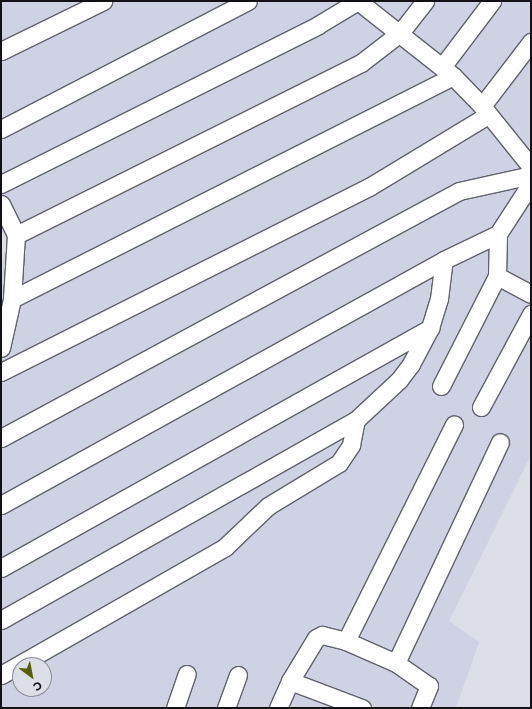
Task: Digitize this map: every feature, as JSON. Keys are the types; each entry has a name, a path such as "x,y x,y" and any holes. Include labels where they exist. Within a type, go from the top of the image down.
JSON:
{"lane":[{"path":"1,51 103,1"},
{"path":"1,129 248,1"},
{"path":"1,184 318,25 358,1 447,71 485,111 530,166 459,191 1,438"},
{"path":"16,235 361,63 400,33 425,1"},
{"path":"12,299 447,71 492,1"},
{"path":"1,372 362,190 485,111 531,42"},
{"path":"1,505 444,260 498,234 531,183"},
{"path":"1,204 16,235 12,299 1,348"},
{"path":"441,386 497,276 498,234"},
{"path":"1,620 356,420 399,380 411,364 430,328 438,305 444,260"},
{"path":"497,276 531,294"},
{"path":"481,407 531,314"},
{"path":"1,568 430,328"},
{"path":"1,675 225,547 268,506 339,463 351,445 356,420"},
{"path":"346,641 454,424"},
{"path":"396,663 500,442"},
{"path":"278,708 290,681 316,638 322,635 346,641 396,663 428,686 420,708"},
{"path":"175,708 187,674"},
{"path":"226,708 238,675"},
{"path":"290,681 362,708"}],"shaded area":[{"path":"1,1 531,1 531,455 449,621 479,642 456,708 1,708 1,271 7,239 1,231"}]}
